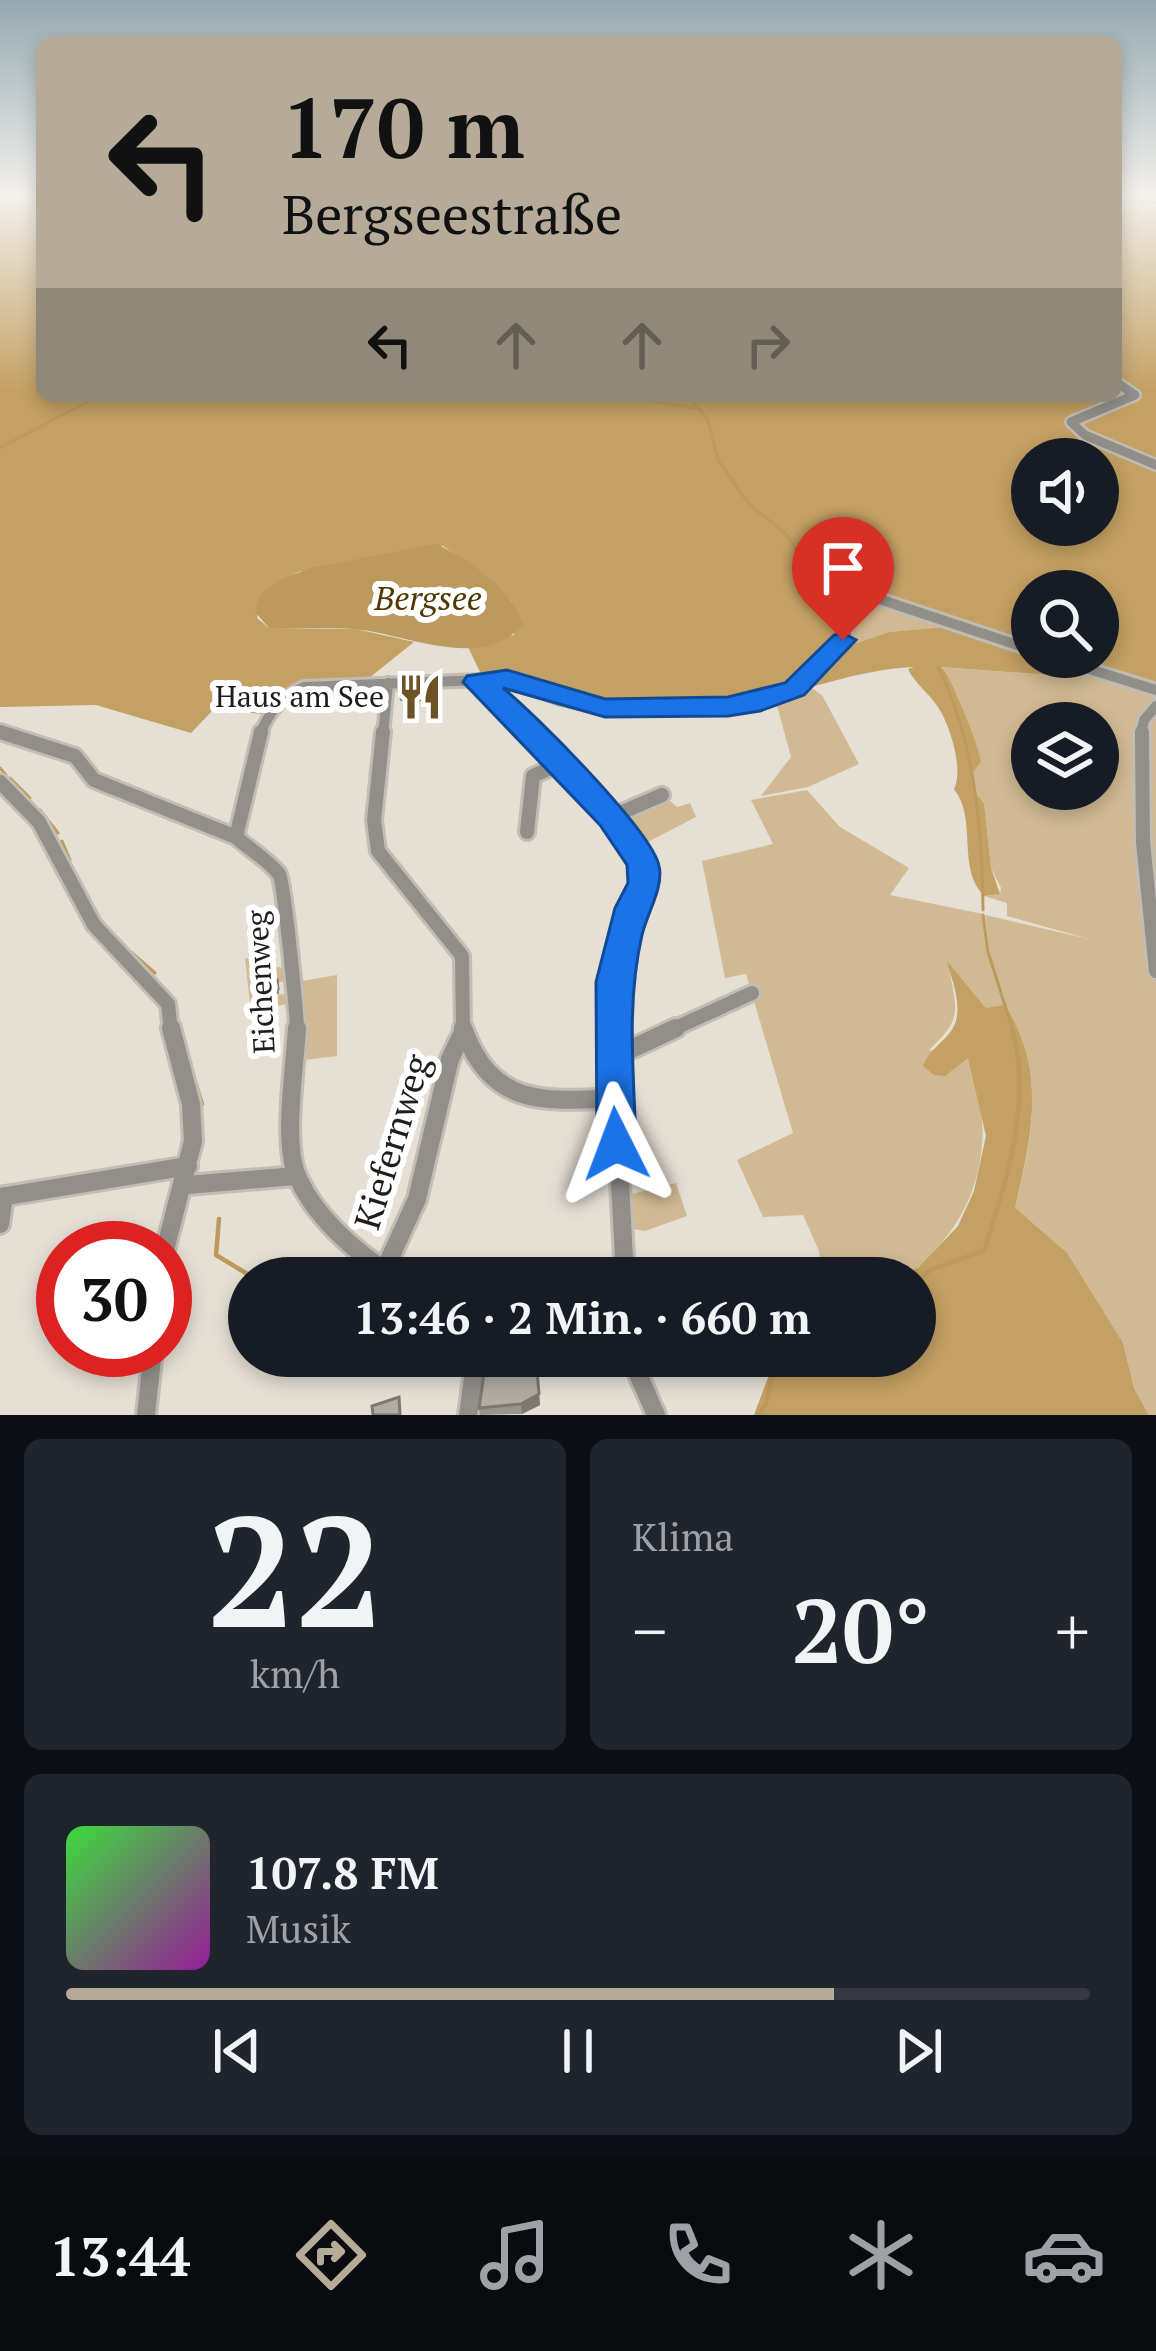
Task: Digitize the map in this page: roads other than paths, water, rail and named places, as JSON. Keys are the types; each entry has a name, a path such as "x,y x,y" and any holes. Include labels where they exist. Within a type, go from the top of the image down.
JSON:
{"street":[{"path":"1122,386 1136,395 1077,415 1071,422 1085,435 1156,465"},
{"path":"236,837 248,806 250,755 290,691 507,679 560,699 605,708 688,710 760,702 794,689 834,652 846,633 828,593 834,588 853,590 1011,643"},
{"path":"1118,678 1156,690"},
{"path":"476,682 498,698 610,817 635,847 646,874 613,982 613,1098 624,1257"},
{"path":"388,683 374,820 378,851 462,956 463,1032 492,1081 519,1095 552,1101 613,1098"},
{"path":"1156,706 1143,722 1140,770 1149,933 1156,970"},
{"name":"Eichenweg","path":"0,732 75,756 94,780 236,837 281,876 287,896 287,952 296,1022 296,1176"},
{"path":"527,832 532,776 559,764"},
{"path":"0,782 39,822 94,926 168,1004 176,1063 192,1112 187,1175 174,1221"},
{"path":"610,817 662,795"},
{"path":"615,1051 627,1051 752,993"},
{"name":"Kiefernweg","path":"395,1257 416,1199 450,1060 463,1032"},
{"path":"0,1224 2,1197 187,1175 296,1176 328,1222 368,1257"},
{"path":"146,1415 150,1377"},
{"path":"468,1415 470,1377"},
{"path":"639,1377 656,1415"}],"water":[{"name":"Bergsee","path":"436,544 487,576 518,611 523,624 487,646 465,648 354,629 269,628 255,612 261,593 284,578 311,568"}],"waterway":[{"path":"1126,261 1156,264"},
{"path":"0,448 87,402"},
{"path":"656,402 695,408"},
{"path":"693,402 708,420 718,460 749,504 786,534 803,560 845,585"},
{"path":"938,667 951,695 974,786 983,910"},
{"path":"0,768 6,775"},
{"path":"10,778 30,798"},
{"path":"40,810 58,833"},
{"path":"62,841 70,860"},
{"path":"89,902 98,915"},
{"path":"983,915 988,952 1013,1031"},
{"path":"104,924 124,945"},
{"path":"131,952 155,973"},
{"path":"936,1268 984,1251 1008,1169 1018,1112 1018,1055 1012,1028"},
{"path":"193,1076 202,1104"},
{"path":"219,1219 216,1255 228,1262"},
{"path":"758,1415 766,1404 772,1377"}],"place":[{"name":"Haus am See","path":"420,697"}]}
